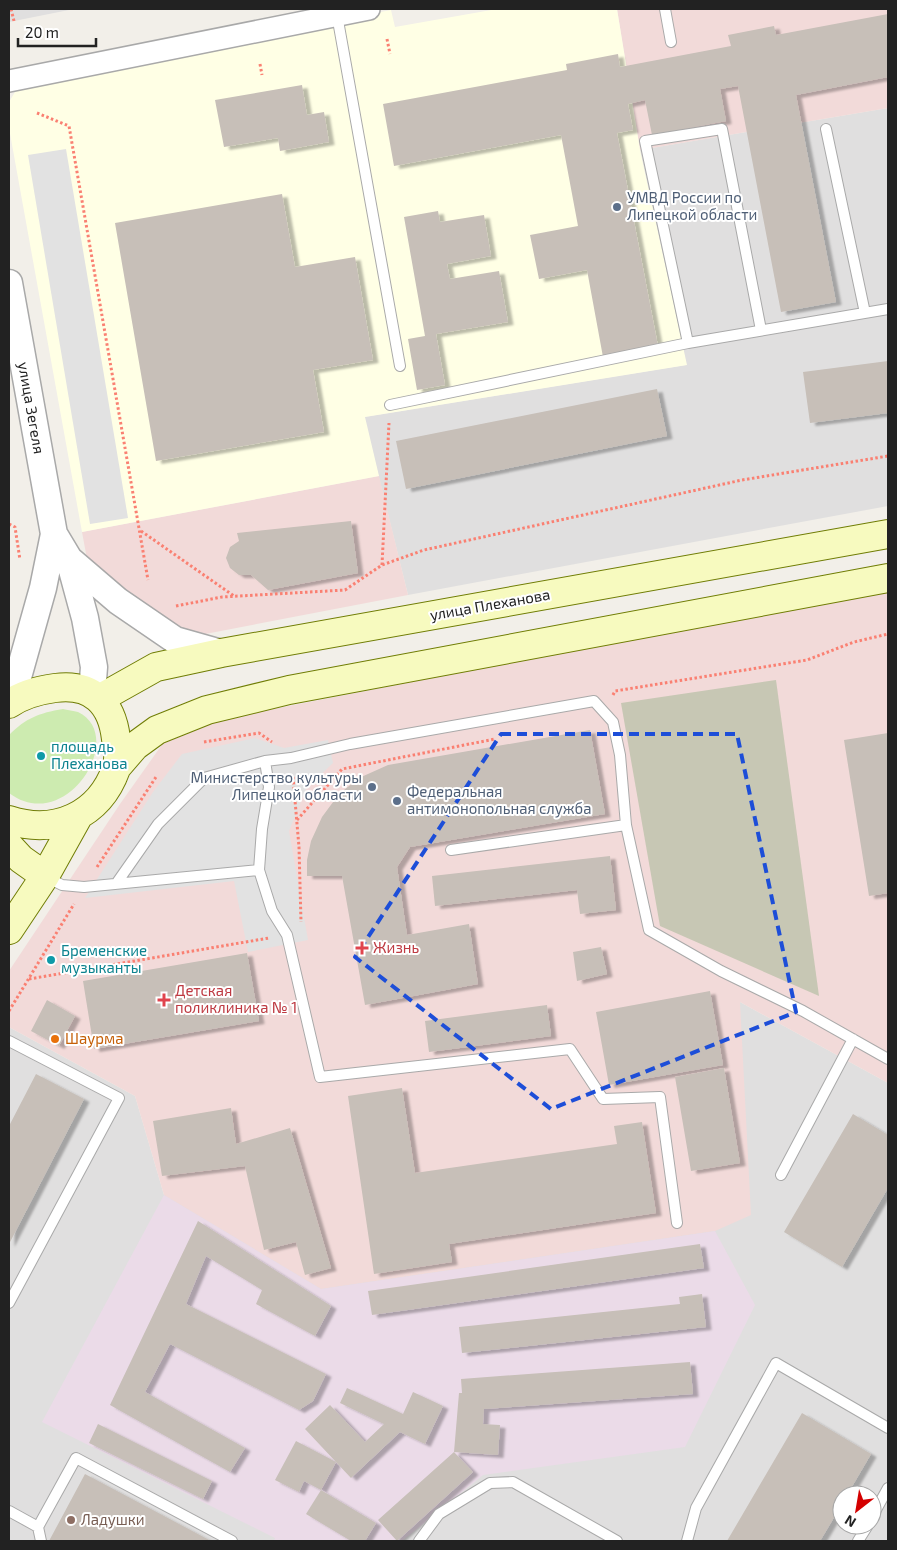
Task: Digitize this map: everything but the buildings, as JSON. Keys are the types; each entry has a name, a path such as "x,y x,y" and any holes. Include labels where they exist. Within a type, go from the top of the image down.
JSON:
{"main road":[{"name":"улица Плеханова","path":"96,696 156,667 221,653 888,534"},
{"path":"9,820 37,827 70,820 80,815 100,797 116,768 135,746 157,730 207,710 299,688 888,578"},
{"path":"10,703 33,693 68,687 82,688 96,696 106,707 113,719 118,754 116,768"},
{"path":"9,930 45,876 80,815"},
{"path":"9,846 21,859 45,876"}],"street":[{"path":"9,81 369,9"},
{"name":"улица Зегеля","path":"9,282 14,338 54,534 69,558 118,601 175,640 221,653"},
{"name":"улица Зегеля","path":"10,703 40,597 54,534"},
{"name":"улица Зегеля","path":"69,558 85,618 94,667 96,696"}],"lane":[{"path":"665,9 671,42"},
{"path":"338,15 400,366"},
{"path":"688,343 645,142 722,129 761,330"},
{"path":"826,129 865,313"},
{"path":"390,405 688,343 888,309"},
{"path":"116,884 158,824 204,778 265,761 291,758 350,744 594,701 613,722 620,755 626,825 649,930 721,972 803,1011 888,1059"},
{"path":"265,761 269,787 262,829 259,870 272,911 287,935 320,1077 570,1049 603,1099 660,1097 677,1223"},
{"path":"451,850 626,825"},
{"path":"45,876 62,885 84,888 259,870"},
{"path":"781,1175 853,1039"},
{"path":"9,1041 119,1098 9,1304"},
{"path":"686,1541 696,1508 776,1363 888,1428"},
{"path":"41,1541 38,1527 76,1458 232,1541"},
{"path":"419,1541 439,1514 490,1483 513,1482 618,1541"},
{"path":"9,1511 38,1527"}],"path":[{"path":"11,9 14,21"},
{"path":"387,39 390,54"},
{"path":"260,64 262,75"},
{"path":"37,113 69,126 148,580"},
{"path":"382,565 390,405"},
{"path":"176,606 222,597 345,590 382,565 424,550 742,480 888,456"},
{"path":"9,524 15,528 21,564"},
{"path":"140,530 234,596"},
{"path":"604,712 615,691 807,660 854,642 888,634"},
{"path":"28,979 302,933 299,847 291,758 259,733 201,742"},
{"path":"297,820 342,769 498,739"},
{"path":"9,1011 84,888 156,777"}],"highlighted area":[{"path":"501,734 737,734 796,1012 551,1109 355,957"}],"shaded area":[{"path":"9,9 74,9 9,22"},
{"path":"497,9 617,9 640,150 687,365 365,417 379,476 82,532 9,128 9,102 21,82 391,10 395,27"},
{"path":"617,9 888,9 888,108 640,150"},
{"path":"888,108 888,506 408,595 364,417 686,365 640,150"},
{"path":"66,149 128,518 90,524 28,155"},
{"path":"379,476 408,595 200,635 147,615 87,559 82,532"},
{"path":"888,589 888,1083 740,1002 751,1215 715,1231 321,1289 164,1195 135,1096 9,1027 9,971 120,804 166,739 207,722"},
{"path":"776,680 819,996 660,926 621,703"},
{"path":"255,738 284,748 328,740 333,763 306,789 289,831 308,940 248,952 234,881 85,898 153,792 182,754"},
{"path":"740,1002 888,1083 888,1541 9,1541 9,1027 135,1096 164,1195"},
{"path":"164,1195 321,1289 715,1231 755,1305 685,1447 483,1475 402,1541 274,1541 275,1538 42,1422"}],"green space":[{"path":"63,709 78,712 92,724 96,741 93,760 84,778 69,793 51,802 30,803 9,793 9,735 21,724 33,717"}],"place":[{"name":"УМВД России по Липецкой области","path":"617,207"},
{"name":"площадь Плеханова","path":"41,756"},
{"name":"Министерство культуры Липецкой области","path":"372,787"},
{"name":"Федеральная антимонопольная служба","path":"397,801"},
{"name":"Жизнь","path":"362,948"},
{"name":"Бременские музыканты","path":"51,960"},
{"name":"Детская поликлиника № 1","path":"164,1000"},
{"name":"Шаурма","path":"55,1039"},
{"name":"Ладушки","path":"71,1520"}]}
